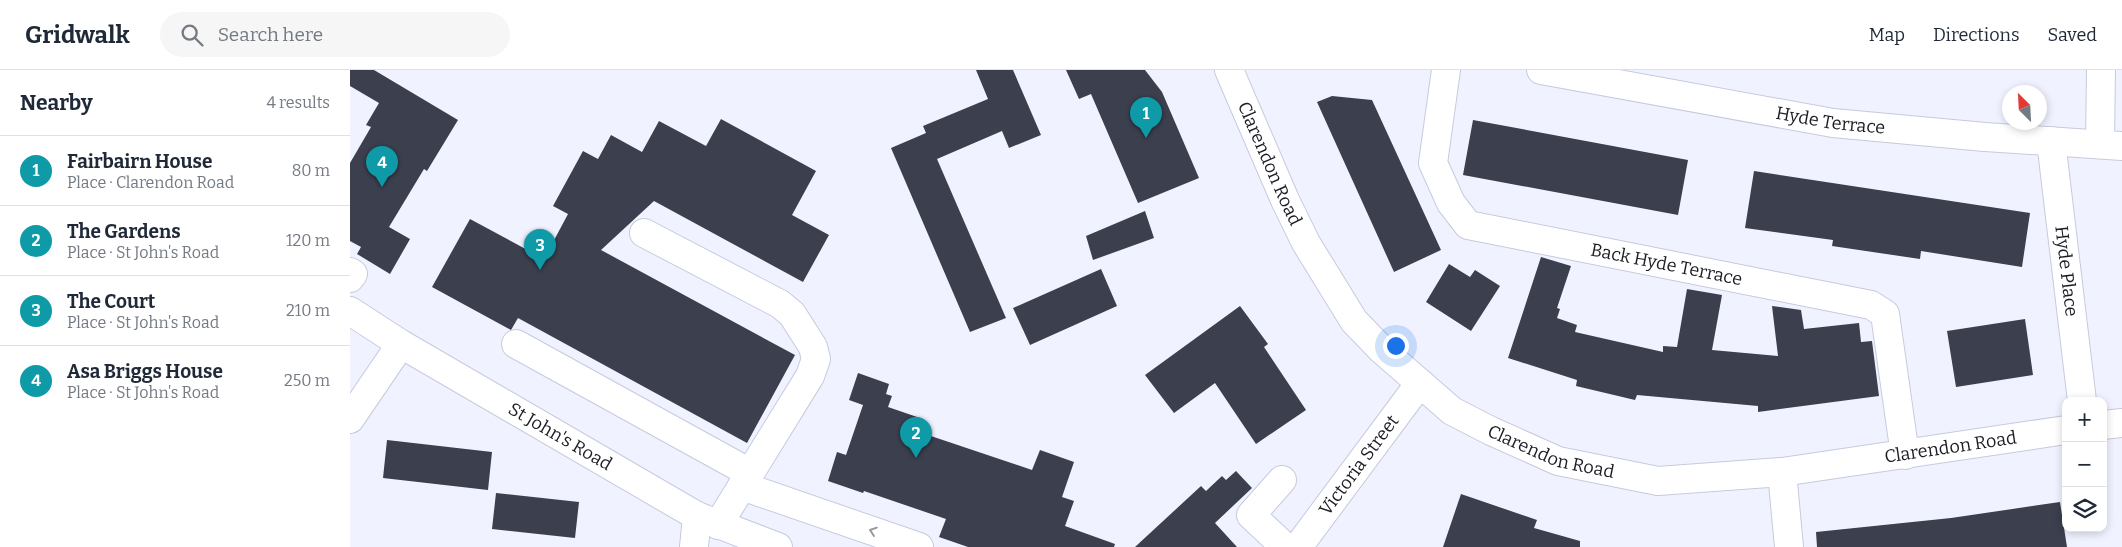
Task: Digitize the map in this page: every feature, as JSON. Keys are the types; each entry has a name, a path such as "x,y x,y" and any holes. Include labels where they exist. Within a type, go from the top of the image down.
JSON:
{"street":[{"name":"Clarendon Road","path":"1229,70 1284,200 1306,243 1354,321 1382,350 1452,411 1558,461 1658,480 1782,472 2062,431"},
{"name":"Back Hyde Terrace","path":"1446,70 1433,163 1451,203 1468,225 1871,305 1885,314 1905,455"},
{"path":"2100,70 2111,145"},
{"name":"Hyde Terrace","path":"1555,71 1833,123 2111,145"},
{"name":"Hyde Place","path":"2052,141 2082,397"},
{"path":"644,233 780,304 800,322 813,347 816,359 810,376 746,480 707,520 694,547"},
{"path":"350,272 353,274 350,278"},
{"name":"St John's Road","path":"350,311 401,344 707,520 778,547"},
{"path":"350,419 401,344"},
{"path":"516,344 746,480 919,547"},
{"name":"Victoria Street","path":"1298,547 1420,383"},
{"path":"2107,425 2122,423"},
{"path":"1782,472 1789,547"},
{"path":"1282,480 1251,515 1285,547"}],"building":[{"path":"350,70 374,70 458,120 427,171 424,169 389,227 410,239 390,274 357,254 361,247 350,241 350,163 371,127 366,125 379,103 350,86"},
{"path":"976,70 1013,70 1041,135 1009,148 1002,131 937,159 1006,318 970,332 891,148 926,133 923,126 988,99"},
{"path":"1066,70 1145,70 1162,92 1199,178 1138,203 1091,94 1079,99"},
{"path":"1332,96 1372,100 1441,250 1394,272 1317,102"},
{"path":"721,119 816,171 792,215 829,235 803,282 654,201 601,250 795,355 747,443 518,318 511,330 432,287 470,219 544,259 568,214 553,206 583,151 598,159 611,135 642,152 659,121 706,146"},
{"path":"1473,120 1688,160 1678,215 1463,175"},
{"path":"1754,171 2030,213 2022,267 1921,251 1920,259 1832,246 1833,240 1745,228"},
{"path":"1145,211 1154,238 1093,260 1086,236"},
{"path":"1541,257 1571,266 1557,308 1560,309 1557,318 1577,325 1575,332 1663,352 1663,346 1677,347 1687,289 1722,295 1712,350 1778,356 1772,306 1801,310 1804,329 1859,323 1861,342 1872,341 1879,396 1758,412 1758,406 1637,395 1635,400 1576,386 1577,380 1508,358"},
{"path":"1449,264 1470,277 1475,270 1500,286 1471,331 1426,302"},
{"path":"1101,269 1117,306 1030,345 1013,308"},
{"path":"1240,306 1268,344 1264,347 1306,410 1256,444 1215,383 1174,413 1145,375"},
{"path":"2025,319 2033,375 1956,387 1947,331"},
{"path":"858,373 889,384 886,394 892,396 888,407 923,419 919,432 1032,470 1040,450 1074,462 1062,497 1074,501 1065,526 1115,544 1114,547 968,547 939,537 946,519 864,491 863,493 828,481 837,452 846,455 863,405 849,400"},
{"path":"387,440 492,452 488,490 383,478"},
{"path":"1236,471 1252,488 1215,523 1237,547 1135,547 1201,486 1206,491 1222,476 1226,480"},
{"path":"496,493 579,502 575,538 492,529"},
{"path":"1461,494 1537,520 1534,528 1580,541 1580,547 1443,547"},
{"path":"2060,502 2062,532 2065,532 2067,547 1817,547 1816,532 1951,518"}],"place":[{"name":"Fairbairn House","path":"1146,138"},
{"name":"Asa Briggs House","path":"382,187"},
{"name":"The Court","path":"540,270"},
{"name":"The Gardens","path":"916,458"}]}
